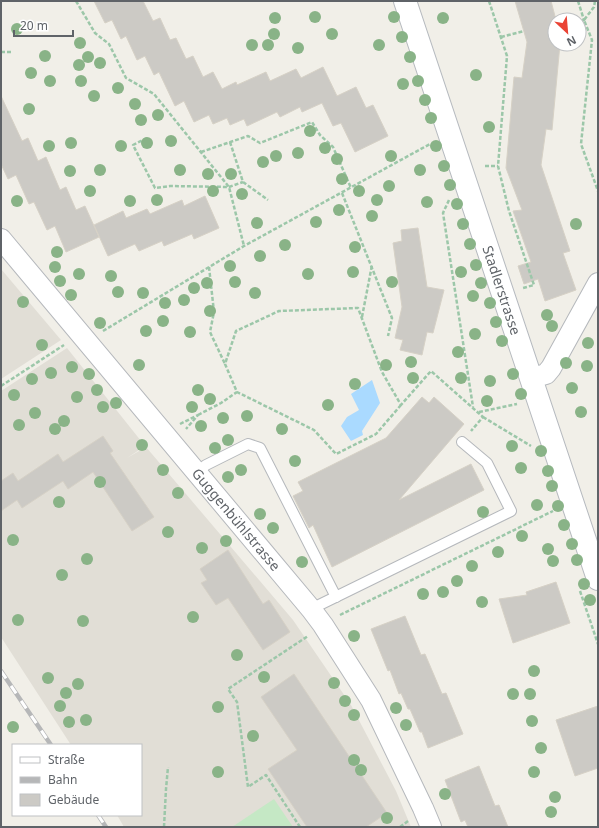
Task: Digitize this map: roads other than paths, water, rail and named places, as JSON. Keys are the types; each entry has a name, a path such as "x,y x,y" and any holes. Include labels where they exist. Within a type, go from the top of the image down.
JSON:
{"main road":[{"name":"Stadlerstrasse","path":"405,1 598,579"}],"street":[{"name":"Guggenbühlstrasse","path":"1,239 312,609 371,700 431,827"},
{"path":"532,378 546,374 551,368 598,283"}],"lane":[{"path":"312,609 511,511 487,463 462,442"},
{"path":"197,472 206,465 248,444 260,448 336,597"}],"water":[{"path":"372,380 380,403 362,431 363,435 351,441 341,426 347,417 359,410 351,394"}],"railway":[{"path":"1,671 50,744"},
{"path":"99,816 106,827"}]}
